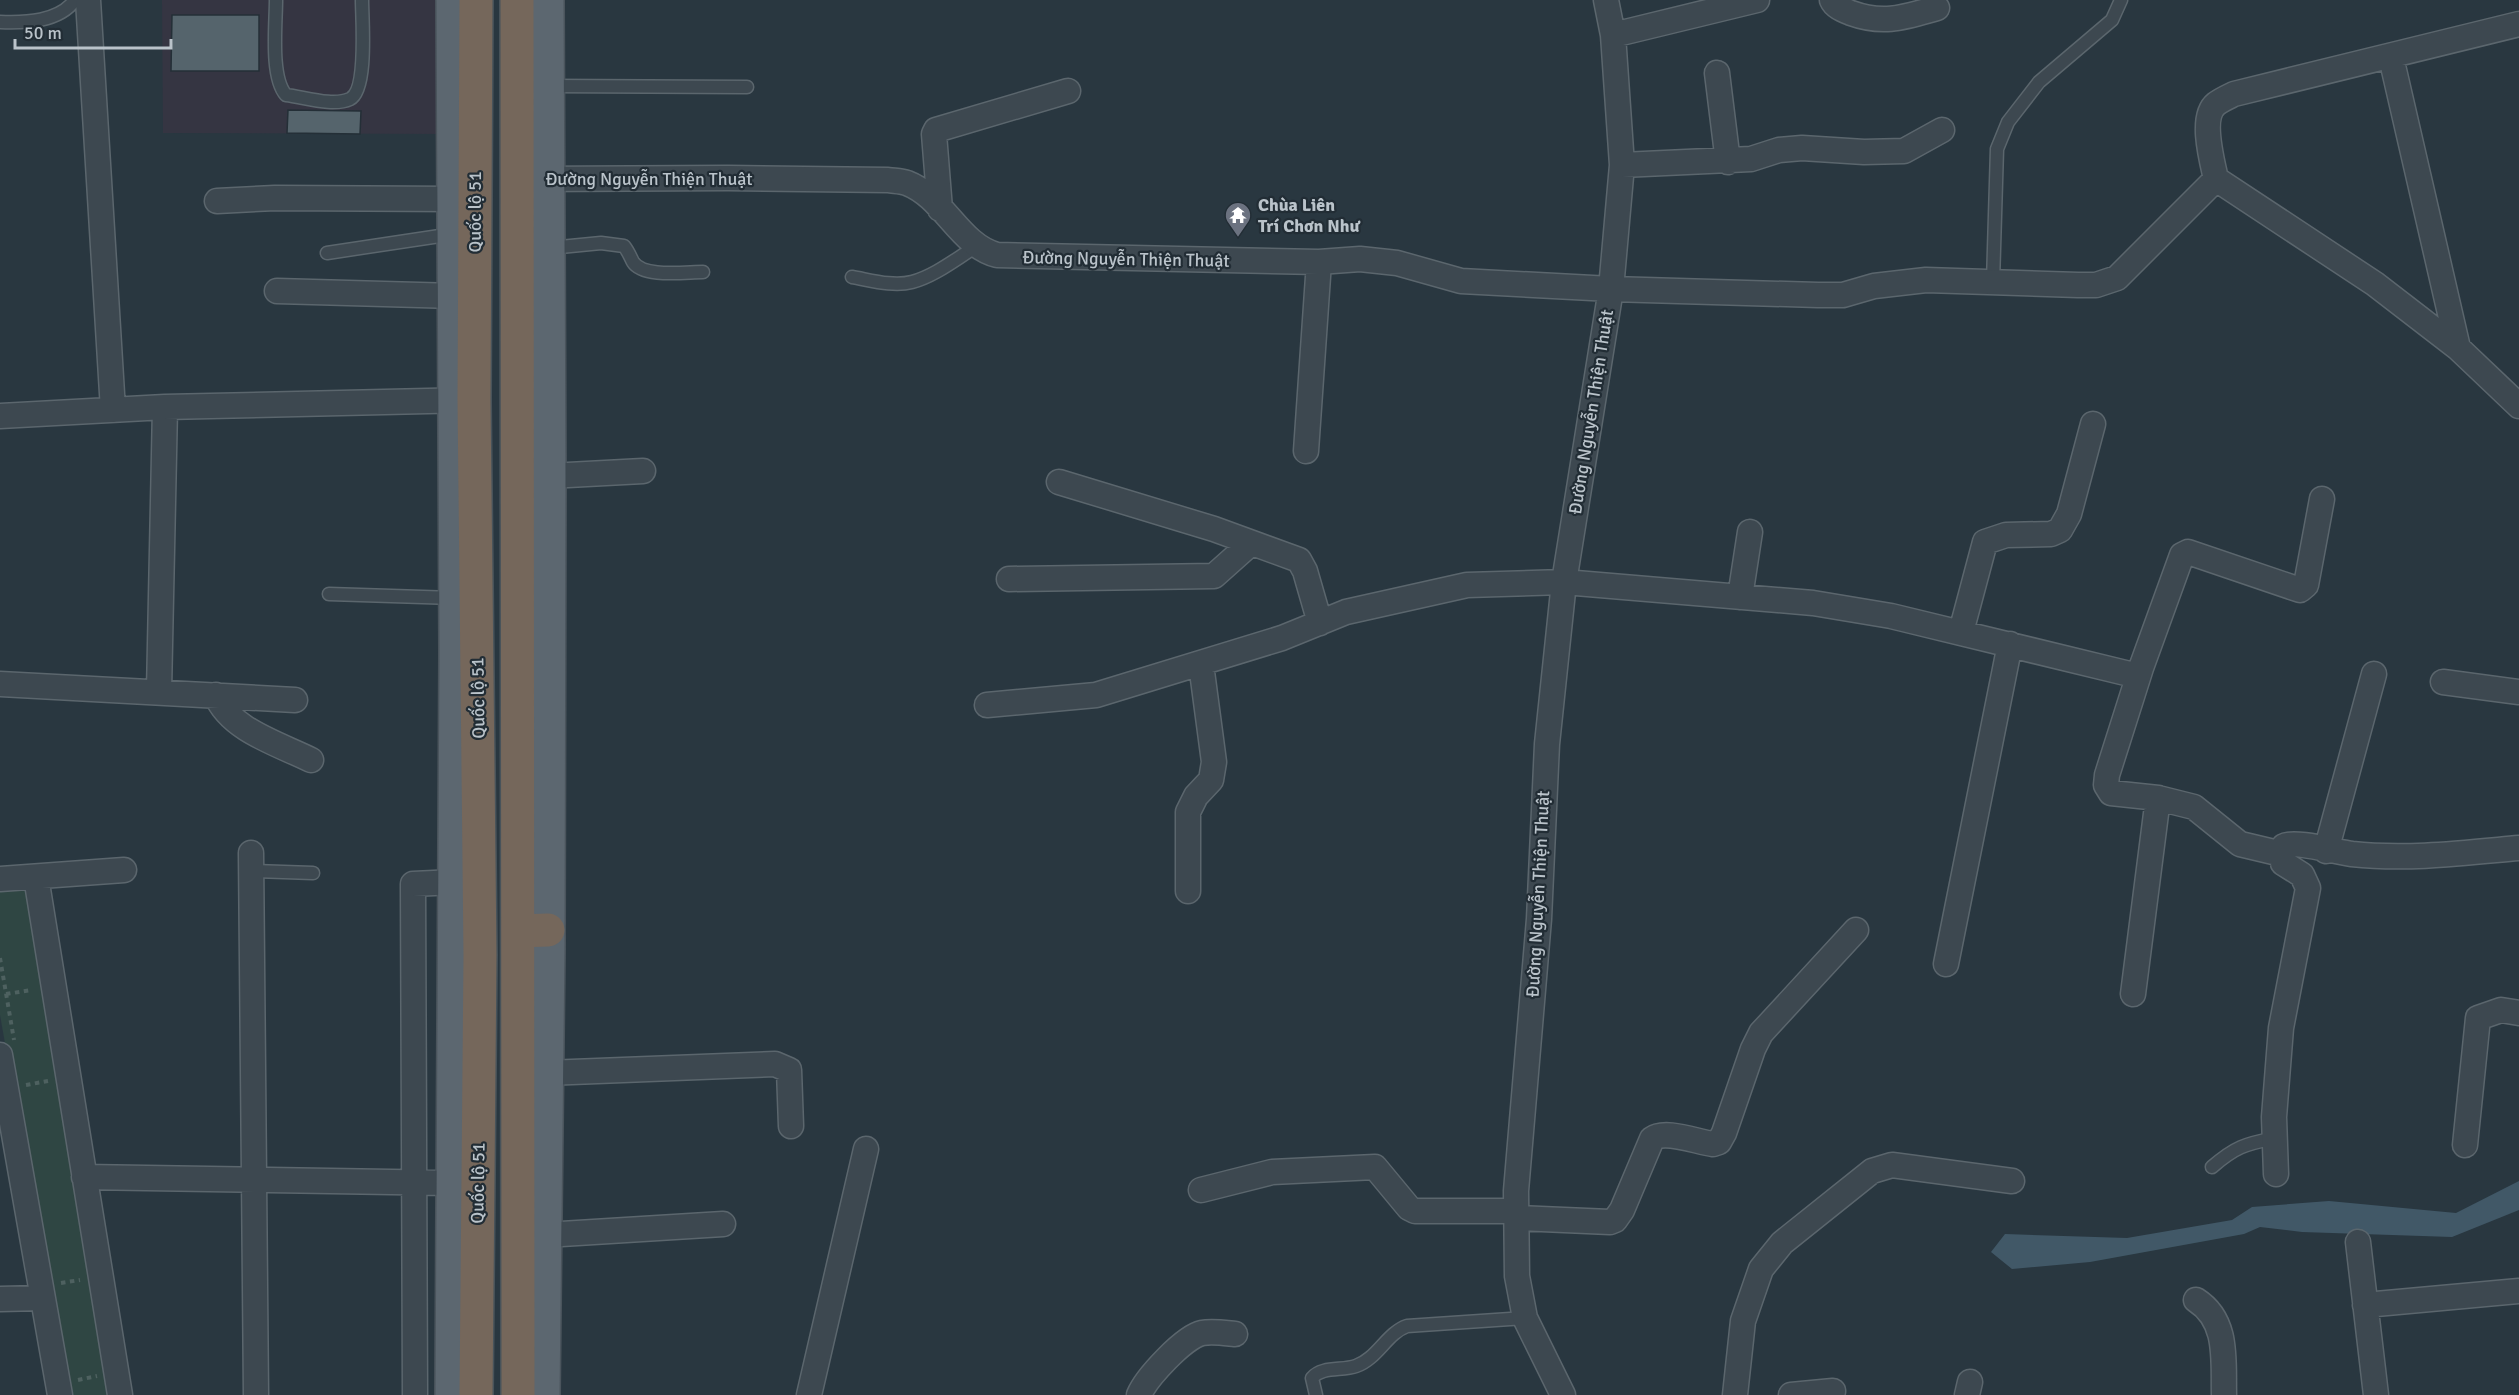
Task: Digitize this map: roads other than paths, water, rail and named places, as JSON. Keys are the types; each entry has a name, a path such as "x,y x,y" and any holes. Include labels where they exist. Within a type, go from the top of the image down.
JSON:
{"highway":[{"name":"Quốc lộ 51","path":"476,0 465,400 480,934 476,1395"},
{"path":"518,1395 533,930 516,180 537,1"}],"main road":[{"name":"Quốc lộ 51","path":"452,1395 456,598 465,400 455,296 453,0"},
{"path":"537,1 547,86 549,248 549,476 533,930 546,1073 543,1395"}],"street":[{"path":"88,0 114,411"},
{"path":"1606,0 1613,35 1622,165 1611,289 1768,295 1843,295 1874,286 1926,280 2096,285 2117,278 2216,179"},
{"path":"1613,35 1757,0"},
{"path":"1832,0 1834,4 1845,10 1867,19 1880,21 1937,8"},
{"path":"2519,24 2234,94 2216,104 2210,113 2208,132 2216,179 2374,284 2458,348 2519,406"},
{"path":"2391,57 2458,348"},
{"path":"1717,73 1728,162"},
{"path":"940,209 934,134 936,130 1068,91"},
{"path":"1622,165 1728,162 1751,159 1779,150 1802,148 1864,152 1904,151 1942,130"},
{"name":"Đường Nguyễn Thiện Thuật","path":"516,180 548,178 888,180 907,183 924,193 982,251 1015,257 1319,262 1360,259 1388,262 1461,281 1611,289 1564,582 1547,744 1539,920 1516,1215 1517,1276 1525,1318 1563,1395"},
{"path":"217,201 275,198 454,199"},
{"path":"1306,450 1319,262"},
{"path":"277,291 455,296"},
{"path":"0,410 114,411 165,407 465,400"},
{"path":"159,692 165,407"},
{"path":"1961,632 1985,542 1991,538 2006,535 2051,534 2060,530 2069,514 2093,424"},
{"path":"549,476 643,471"},
{"path":"1059,483 1146,507 1299,560 1305,571 1320,623"},
{"path":"2282,854 2240,844 2194,807 2158,798 2111,793 2106,785 2107,775 2138,676 2182,555 2191,553 2300,590 2306,585 2322,499"},
{"path":"1740,597 1749,532"},
{"path":"1009,579 1214,576 1251,543"},
{"path":"987,705 1096,695 1201,664 1346,612 1467,585 1564,582 1813,603 1891,616 2138,676"},
{"path":"1946,964 2010,644"},
{"path":"1188,891 1188,812 1196,796 1211,780 1214,762 1201,664"},
{"path":"2326,851 2374,674"},
{"path":"2443,682 2519,692"},
{"path":"0,684 295,700"},
{"path":"216,695 225,711 248,729 311,760"},
{"path":"2133,993 2158,798"},
{"path":"2276,1174 2275,1138 2281,1028 2308,888 2302,875 2283,863 2284,846 2292,843 2326,851 2354,854 2421,856 2519,848"},
{"path":"251,862 256,1395"},
{"path":"0,879 124,870"},
{"path":"36,877 120,1395"},
{"path":"415,1395 413,884 455,882"},
{"path":"1201,1190 1272,1172 1375,1167 1409,1208 1415,1211 1610,1222 1615,1220 1622,1210 1652,1139 1657,1135 1713,1144 1719,1142 1761,1033 1856,930"},
{"path":"2465,1145 2478,1018 2501,1010 2519,1013"},
{"path":"0,1055 9,1167 50,1291 67,1388"},
{"path":"546,1073 775,1064 789,1070 791,1126"},
{"path":"809,1395 866,1149"},
{"path":"1735,1395 1743,1321 1761,1269 1782,1243 1872,1171 1892,1164 2012,1181"},
{"path":"84,1177 453,1183"},
{"path":"544,1235 723,1224"},
{"path":"2358,1242 2376,1395"},
{"path":"0,1299 50,1291"},
{"path":"2365,1305 2519,1291"},
{"path":"2196,1300 2212,1313 2223,1343 2224,1395"},
{"path":"1139,1395 1145,1383 1185,1342 1202,1333 1235,1334"},
{"path":"1791,1395 1833,1391"}],"lane":[{"path":"0,22 35,21 60,14 75,0"},
{"path":"276,0 277,78 282,90 286,95 333,101 351,98 358,90 362,75 362,0"},
{"path":"1993,282 1997,149 2008,122 2039,82 2112,20 2121,0"},
{"path":"547,86 747,87"},
{"path":"327,253 455,234"},
{"path":"549,248 601,243 624,246 631,254 634,263 646,272 703,272"},
{"path":"852,277 888,283 911,282 928,276 977,246"},
{"path":"329,594 456,598"},
{"path":"251,862 313,873"},
{"path":"2212,1167 2230,1151 2242,1145 2275,1138"},
{"path":"1316,1395 1312,1378 1318,1372 1358,1366 1378,1350 1397,1330 1407,1326 1525,1318"}],"place":[{"name":"Chùa Liên Trí Chơn Như","path":"1238,238"}]}
